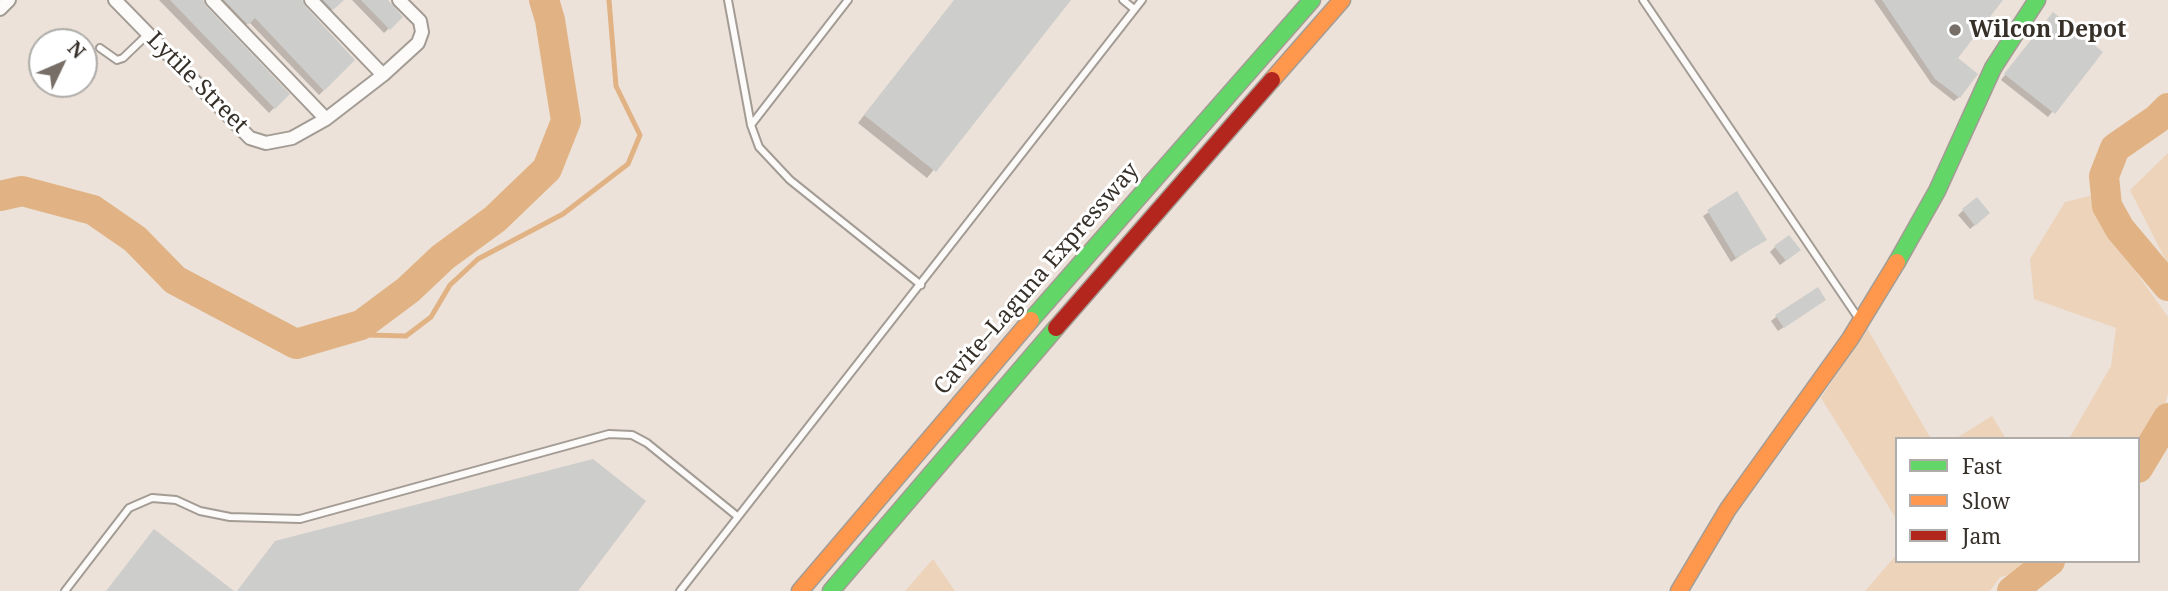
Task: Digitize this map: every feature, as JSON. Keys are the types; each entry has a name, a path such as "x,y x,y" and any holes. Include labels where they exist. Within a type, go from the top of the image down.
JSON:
{"main road":[{"name":"Cavite–Laguna Expressway","path":"800,591 954,408 1312,0"},
{"name":"Cavite–Laguna Expressway","path":"831,591 972,424 1342,0"},
{"path":"1679,591 1728,509 1850,339 1899,259 1937,191 1993,68 2038,0"}],"street":[{"path":"0,9 9,0"},
{"name":"Lytile Street","path":"115,0 250,138 266,144 285,140 326,119 383,75 418,43 422,32 419,22 399,0"},
{"path":"212,0 326,119"},
{"path":"311,0 383,75"}],"lane":[{"path":"728,0 751,125 760,147 790,180 921,285"},
{"path":"751,125 848,0"},
{"path":"1123,0 1134,9"},
{"path":"680,591 1142,0"},
{"path":"1643,0 1860,321"},
{"path":"100,48 117,60 123,58 148,34"},
{"path":"65,591 129,508 152,498 176,500 200,510 230,517 300,519 608,435 632,435 647,443 737,516"}],"shaded area":[{"path":"2168,153 2168,265 2130,190"},
{"path":"2094,195 2111,237 2168,317 2168,393 2160,423 2140,449 2140,437 2070,437 2111,366 2116,328 2034,299 2030,259 2065,202"},
{"path":"1867,328 1930,437 1895,437 1895,517 1821,398"},
{"path":"1992,416 2005,437 1958,437"},
{"path":"1895,556 1895,563 2024,563 2017,573 2000,577 1990,591 1865,591"},
{"path":"933,559 955,591 905,591"}],"building":[{"path":"170,0 203,0 290,94 275,109"},
{"path":"224,0 302,0 355,60 324,91 255,18 248,25"},
{"path":"323,0 344,0 333,10"},
{"path":"361,0 388,0 403,17 390,30"},
{"path":"954,0 1071,0 936,172 864,115"},
{"name":"Wilcon Depot","path":"1882,0 2003,0 1958,58 1978,74 1960,98 1935,79"},
{"path":"2053,12 2103,52 2055,114 2004,74"},
{"path":"1737,191 1767,240 1736,258 1707,210"},
{"path":"1977,197 1990,213 1975,226 1962,209"},
{"path":"1789,235 1801,250 1786,261 1774,246"},
{"path":"1818,287 1826,300 1784,328 1775,315"},
{"path":"593,459 646,501 578,591 237,591 275,541"},
{"path":"154,529 234,591 106,591"}],"waterway":[{"path":"0,196 22,191 93,210 135,239 175,280 296,344 361,325 408,290 443,257 495,219 547,169 566,121 550,20 544,0"},
{"path":"329,334 406,336 431,317 450,285 478,259 563,214 628,164 640,135 616,86 609,0"},
{"path":"2168,108 2157,119 2115,148 2104,176 2107,206 2120,229 2168,286"},
{"path":"2140,465 2168,418"},
{"path":"2012,591 2047,563"}],"traffic: fast":[{"path":"1031,320 1312,0"},
{"path":"1897,262 1937,191 1993,68 2037,0"},
{"path":"831,591 1056,328"}],"traffic: slow":[{"path":"1272,80 1342,0"},
{"path":"1679,591 1728,509 1850,339 1897,262"},
{"path":"800,591 1031,320"}],"traffic: jam":[{"path":"1056,328 1272,80"}],"place":[{"name":"Wilcon Depot","path":"1955,30"}]}
